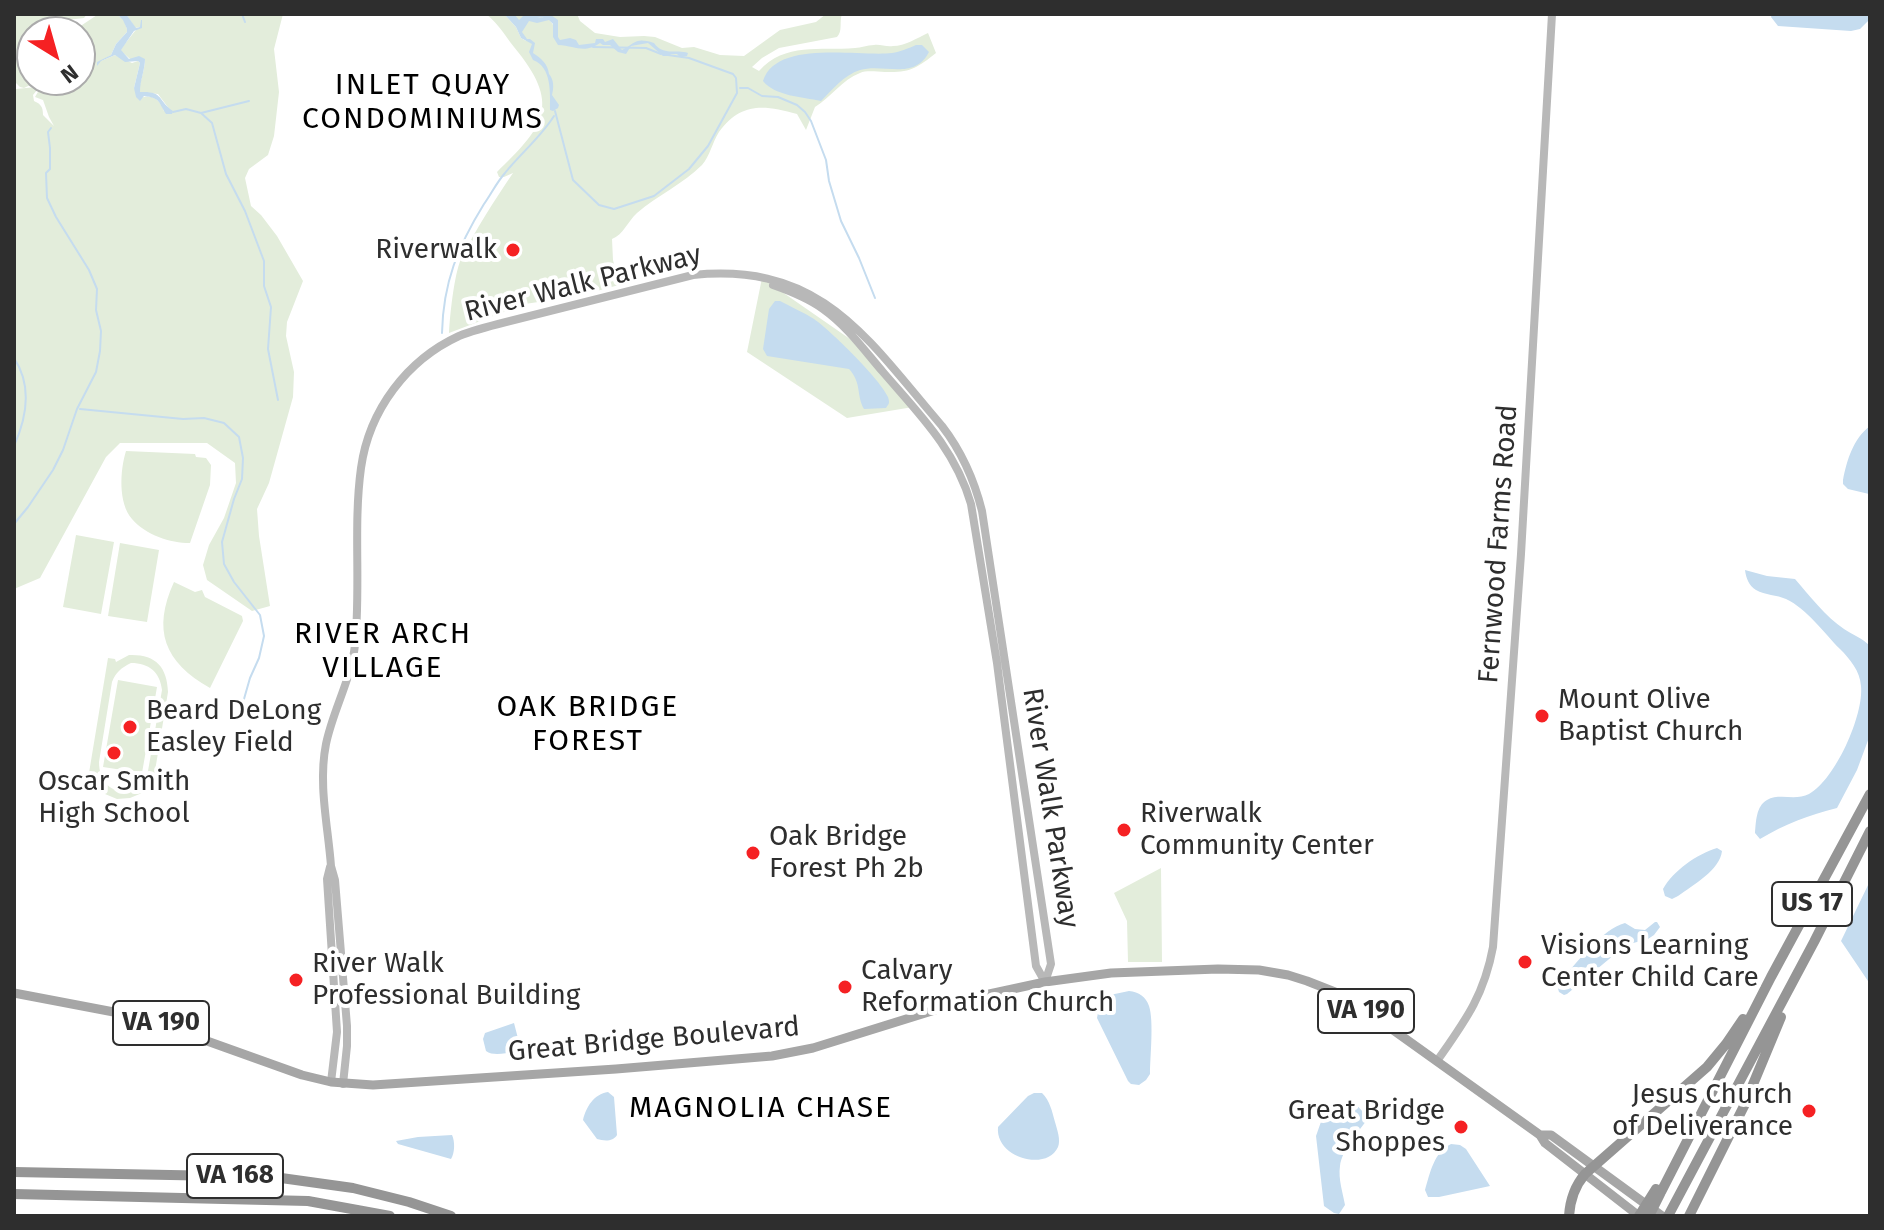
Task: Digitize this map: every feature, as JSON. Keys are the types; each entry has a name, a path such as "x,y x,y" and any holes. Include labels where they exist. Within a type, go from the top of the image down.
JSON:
{"highway":[{"name":"US 17","path":"1649,1216 1659,1191 1771,977 1870,794"},
{"name":"US 17","path":"1814,942 1870,831"},
{"path":"1668,1216 1814,942"},
{"path":"1689,1216 1744,1106 1814,942"},
{"path":"1569,1216 1576,1184 1707,1067 1771,977"},
{"name":"VA 168","path":"14,1172 274,1177 353,1188 451,1216"},
{"path":"1639,1216 1659,1191"},
{"name":"VA 168","path":"14,1194 308,1201 390,1216"}],"main road":[{"name":"Great Bridge Boulevard","path":"14,993 140,1017 282,1069 331,1082 373,1085 772,1056 813,1048 980,996 1045,982 1111,973 1248,969 1288,975 1348,999 1540,1135 1545,1143 1639,1216"},
{"name":"Great Bridge Boulevard","path":"1540,1135 1551,1135 1662,1216"}],"street":[{"name":"Fernwood Farms Road","path":"1437,1061 1473,1008 1483,987 1493,947 1521,554 1552,14"},
{"name":"River Walk Parkway","path":"343,1084 347,1026 323,781 324,755 355,645 361,468 372,426 402,378 428,355 457,338 477,329 681,277 724,273 775,279 809,293 830,306 853,325 960,452 973,478 982,511 993,576 1051,964 1045,982"},
{"name":"River Walk Parkway","path":"762,278 822,308 853,337 938,437 965,484 997,663 1036,966 1045,982"},
{"name":"River Walk Parkway","path":"331,866 327,879 337,1032 331,1082"}],"green space":[{"path":"14,14 87,14 16,16 16,83"},
{"path":"126,14 283,14 274,49 279,92 274,136 268,155 249,169 245,178 251,206 277,236 303,281 287,322 286,336 294,372 293,397 269,483 257,509 270,606 252,611 207,580 203,565 236,483 235,463 207,443 120,443 106,457 40,578 14,589 14,87 16,96 33,96 43,115 54,126 43,100 36,96 96,96 97,15 119,16 127,29 111,55 101,61 115,55 132,63 138,61 134,88 141,98 156,99 164,111 170,110 158,94 139,92 145,59 130,59 120,50 140,27 135,28"},
{"path":"486,14 504,14 526,41 512,14 537,17 528,14 577,14 580,21 595,33 655,37 682,48 694,47 720,55 744,56 780,30 816,22 826,14 842,14 837,37 779,48 752,67 759,71 769,62 792,52 897,46 928,33 936,53 907,70 866,72 854,76 815,107 806,130 797,114 785,111 754,108 736,115 719,132 702,165 637,213 612,239 619,285 578,296 525,304 449,333 454,285 461,259 513,173 499,177 497,172 535,130 542,103 532,71","holes":["551,15 558,32 549,19 541,18"]},
{"path":"762,278 850,339 913,407 847,418 747,352"},
{"path":"126,451 195,454 196,457 206,458 211,465 210,485 190,543 174,542 144,530 127,512 122,486"},
{"path":"76,535 114,542 101,614 63,607"},
{"path":"120,543 159,550 147,622 108,616"},
{"path":"174,582 195,592 202,590 205,597 242,616 243,621 210,688 182,667 166,643 164,615"},
{"path":"129,655 153,659 165,675 168,692 154,777 142,793 117,799 105,794 95,783 87,785 108,658 116,662","holes":["137,663 156,674 162,690 148,771 135,787 119,791 105,782 99,762 112,682 122,669"]},
{"name":"Beard DeLong Easley Field","path":"118,680 157,687 142,773 103,767"},
{"path":"1161,868 1162,962 1128,962 1127,921 1114,893"}],"water":[{"path":"112,14 126,14 136,28 140,27 142,20 142,28 134,31 121,50 129,59 139,56 145,59 140,92 157,95 173,111 172,114 166,114 153,98 144,96 140,101 136,97 134,88 138,61 125,62 115,55 97,66 97,62 111,55 127,32 123,20"},
{"path":"504,14 514,14 519,20 525,14 540,18 551,15 558,20 560,40 570,38 579,45 595,43 596,39 605,42 613,39 622,50 636,42 643,41 654,43 666,51 688,53 680,57 677,54 663,56 648,43 631,46 626,54 600,43 584,49 558,45 553,37 553,24 549,20 529,21 522,32 535,43 533,53 546,64 552,79 552,95 559,105 553,111 550,110 547,74 529,52 532,44 521,38"},
{"path":"1772,14 1870,14 1870,19 1860,29 1851,31 1778,26"},
{"path":"922,45 929,52 915,66 907,69 869,68 854,72 821,101 782,93 763,81 771,68 784,59 801,55 892,53"},
{"path":"775,301 814,319 843,344 883,389 889,401 886,408 864,409 856,379 849,369 767,356 763,349 769,309"},
{"path":"1870,426 1869,494 1848,489 1843,480 1855,444"},
{"path":"1745,570 1795,579 1831,618 1870,646 1870,735 1857,770 1837,808 1797,820 1760,839 1755,833 1763,803 1772,798 1809,794 1829,775 1853,729 1861,686 1851,661 1815,622 1786,599 1754,588 1748,582"},
{"path":"1717,848 1722,851 1720,858 1705,876 1672,899 1665,896 1663,889 1679,870"},
{"path":"1870,881 1870,984 1841,941"},
{"path":"1655,922 1660,927 1654,935 1626,945 1567,994 1559,992 1557,985 1560,981 1590,948 1616,926 1625,923 1645,930"},
{"path":"1129,991 1139,994 1148,1003 1152,1030 1150,1074 1139,1085 1128,1081 1097,1018 1100,1002 1110,995"},
{"path":"514,1023 521,1050 497,1054 486,1051 485,1033"},
{"path":"608,1092 614,1097 617,1135 613,1139 597,1139 583,1120 591,1102"},
{"path":"1034,1093 1042,1093 1049,1103 1059,1141 1052,1155 1033,1160 1013,1154 1005,1147 999,1138 998,1127"},
{"path":"1344,1101 1359,1107 1366,1121 1341,1160 1340,1176 1345,1205 1339,1214 1324,1206 1316,1136 1323,1116"},
{"path":"452,1135 454,1147 451,1159 396,1141 418,1137"},
{"path":"1451,1144 1466,1149 1490,1186 1428,1197 1425,1190 1434,1164 1440,1152"}],"waterway":[{"path":"242,14 245,22"},
{"path":"534,17 548,16"},
{"path":"593,47 646,48 661,54"},
{"path":"555,111 573,180 599,205 614,209 654,196 689,169 708,146 737,93 733,74 689,58 668,55"},
{"path":"740,88 797,105 811,121 826,160 841,221 875,298"},
{"path":"173,112 186,109 201,113 249,101"},
{"path":"201,113 212,123 226,174 245,211 264,261 264,286 271,307 268,349 278,400"},
{"path":"442,333 449,281 467,235 499,180 554,116"},
{"path":"14,524 53,470 63,450 77,409 96,372 100,351 97,289 47,198 46,173 50,169 48,132 51,128"},
{"path":"14,358 20,368 26,401 14,446"},
{"path":"80,409 183,419 204,418 224,423 239,437 243,458 242,479 222,542 224,564 260,615 264,636 244,699"}],"place":[{"name":"Riverwalk","path":"513,250"},
{"name":"Mount Olive Baptist Church","path":"1542,716"},
{"name":"Beard DeLong Easley Field","path":"130,727"},
{"name":"Oscar Smith High School","path":"114,753"},
{"name":"Riverwalk Community Center","path":"1124,830"},
{"name":"Oak Bridge Forest Ph 2b","path":"753,853"},
{"name":"Visions Learning Center Child Care","path":"1525,962"},
{"name":"River Walk Professional Building","path":"296,980"},
{"name":"Calvary Reformation Church","path":"845,987"},
{"name":"Jesus Church of Deliverance","path":"1809,1111"},
{"name":"Great Bridge Shoppes","path":"1461,1127"}],"district":[{"name":"INLET QUAY CONDOMINIUMS","path":"423,103"},
{"name":"RIVER ARCH VILLAGE","path":"383,652"},
{"name":"OAK BRIDGE FOREST","path":"588,725"},
{"name":"MAGNOLIA CHASE","path":"761,1109"}]}
